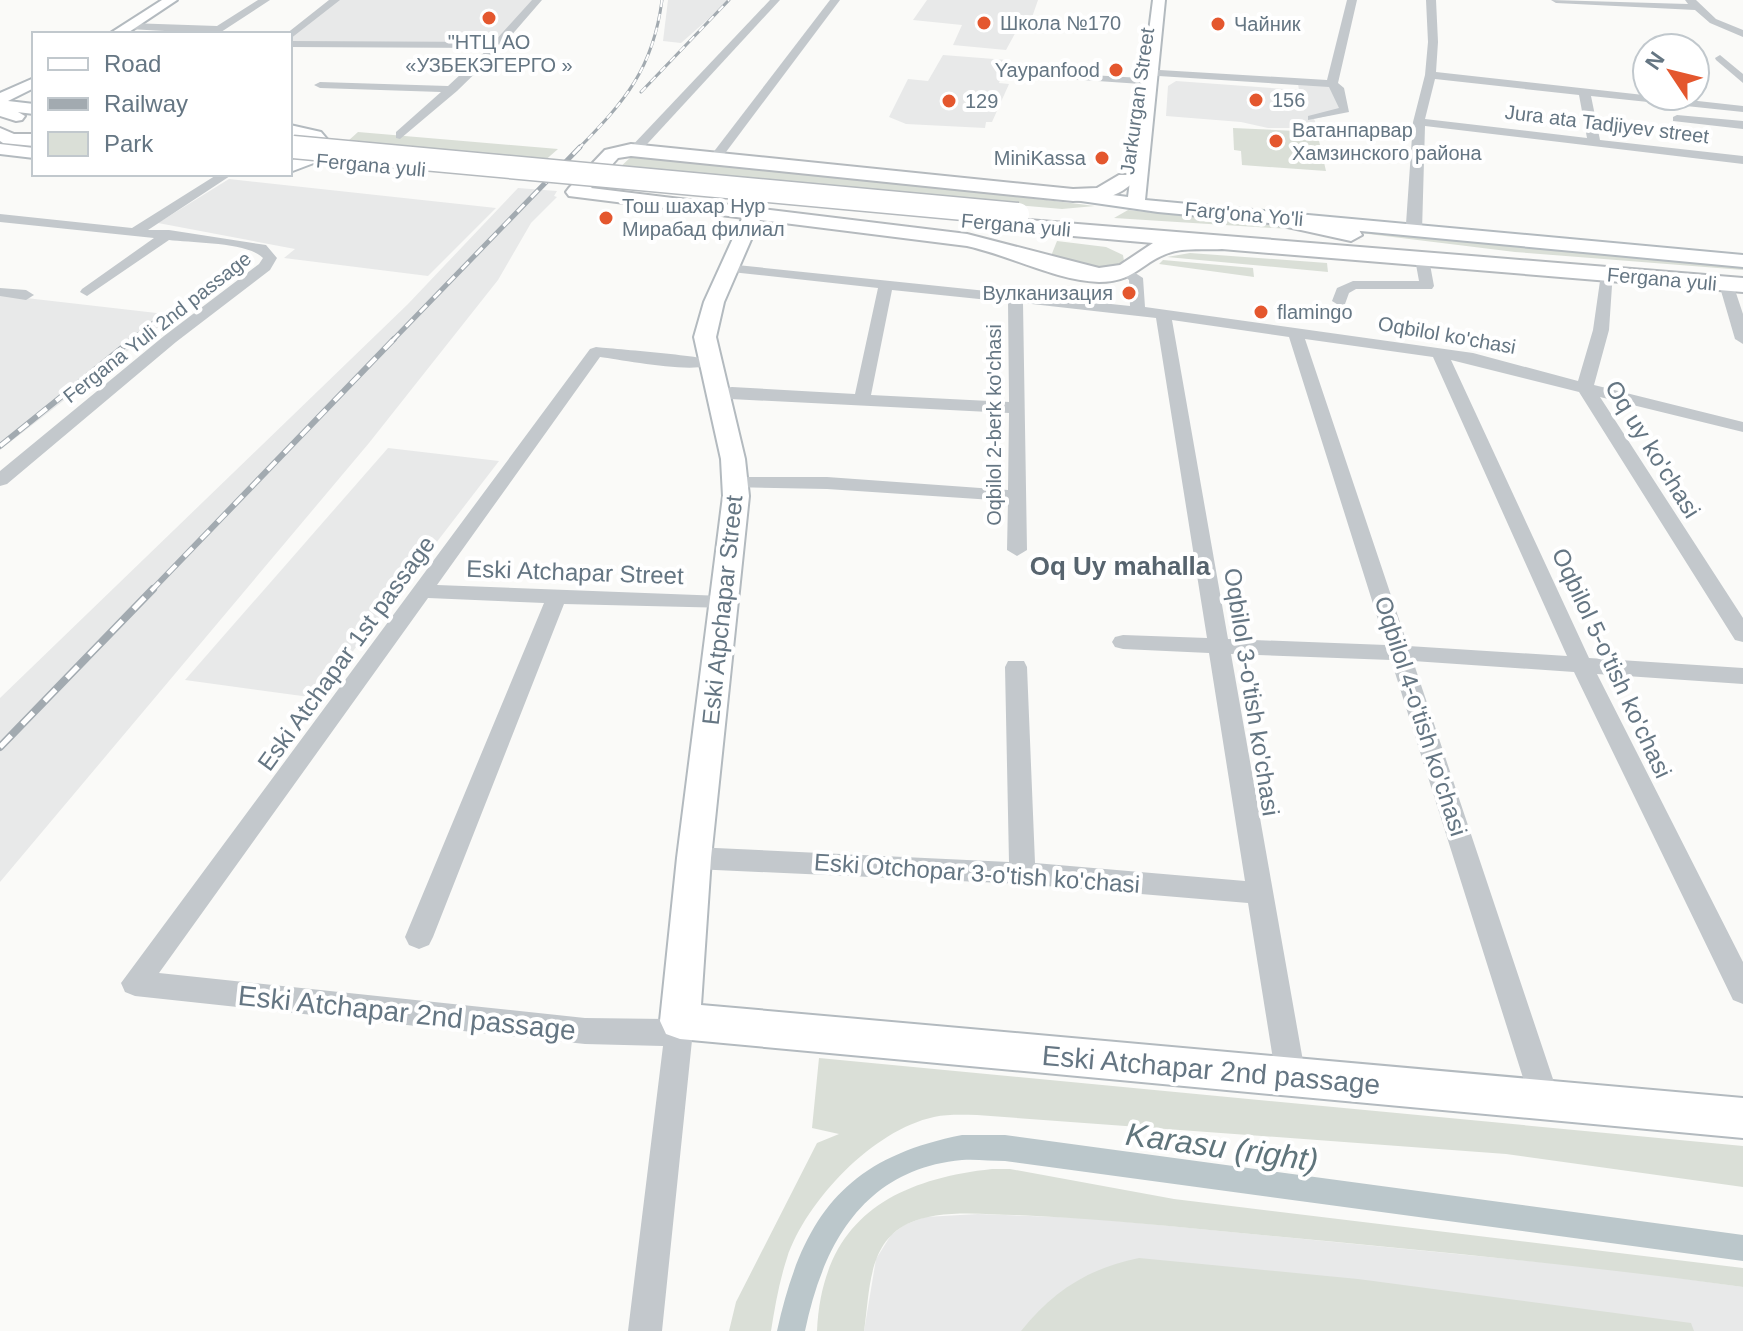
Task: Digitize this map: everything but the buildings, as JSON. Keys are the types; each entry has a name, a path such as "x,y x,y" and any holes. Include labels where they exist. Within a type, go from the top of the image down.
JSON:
{"main road":[{"path":"9,107 32,123"},
{"path":"0,132 32,134"},
{"path":"0,132 10,139 32,140"},
{"name":"Fergana yuli","path":"292,147 1222,242 1608,274 1737,281"},
{"path":"1129,197 1073,195 639,151 621,157 591,192 597,197 754,212 976,241 1091,274 1126,271 1161,247 1222,242"},
{"name":"Fergana yuli","path":"292,157 1017,219"},
{"path":"909,177 1129,197"},
{"path":"1077,225 1101,215 1129,197"},
{"path":"1271,218 1353,235 1518,257"},
{"path":"1077,225 1128,248 1132,261 1126,271"},
{"name":"Fergana yuli","path":"1077,225 1518,257 1737,281"}],"street":[{"path":"119,32 171,0"},
{"path":"129,26 214,32 265,0"},
{"path":"292,34 335,0"},
{"path":"400,135 453,89 537,0"},
{"path":"639,151 775,0"},
{"path":"716,157 835,0"},
{"name":"Jarkurgan Street","path":"1129,197 1151,0"},
{"name":"Jarkurgan Street","path":"1145,75 1159,0"},
{"path":"1332,84 1352,0"},
{"path":"1415,231 1419,122 1430,75 1433,42 1431,0"},
{"path":"1556,0 1694,4 1713,21 1743,34"},
{"path":"292,44 495,45"},
{"path":"1743,58 1720,58 1743,80"},
{"path":"1058,76 1145,75 1332,84 1338,88 1345,110 1312,118"},
{"name":"Jura аta Tadjiyev street","path":"1430,75 1584,91 1640,92 1743,109"},
{"path":"320,85 453,89"},
{"path":"9,107 32,86"},
{"path":"1584,91 1594,142"},
{"path":"1677,119 1743,125"},
{"name":"Jura аta Tadjiyev street","path":"1419,122 1743,160"},
{"path":"292,130 310,133 324,142 318,154 292,166"},
{"path":"0,150 32,154"},
{"path":"135,232 224,176"},
{"name":"Farg'ona Yo'li","path":"1129,197 1169,207 1271,218 1743,261"},
{"name":"Farg'ona Yo'li","path":"1129,197 1306,225 1403,234 1415,231"},
{"name":"Eski Atpchapar Street","path":"679,1027 694,858 736,483 705,344 706,325 727,268 754,212"},
{"name":"Fergana Yuli 2nd passage","path":"0,218 169,234 256,246 268,252 270,261 0,480"},
{"path":"87,292 169,234"},
{"path":"1340,301 1342,291 1349,286 1427,286 1422,259"},
{"name":"Oqbilol ko'chasi","path":"727,268 1163,314 1473,358 1743,427"},
{"path":"1126,271 1136,278 1138,311"},
{"name":"Oq uy ko'chasi","path":"1608,274 1601,330 1585,387 1743,635"},
{"path":"1737,281 1743,339"},
{"path":"862,399 886,285"},
{"path":"0,292 26,295"},
{"name":"Oqbilol 2-berk ko'chasi","path":"1015,299 1017,550"},
{"name":"Oqbilol 3-o'tish ko'chasi","path":"1163,314 1291,1078"},
{"name":"Oqbilol 4-o'tish ko'chasi","path":"1295,332 1545,1100"},
{"name":"Eski Atchapar 1st passage","path":"135,983 596,352 681,362 709,362"},
{"name":"Oqbilol 5-o'tish ko'chasi","path":"1440,354 1581,664 1743,991"},
{"path":"717,394 732,392 1018,408"},
{"path":"736,483 827,483 1017,496"},
{"name":"Eski Atchapar Street","path":"424,591 723,603"},
{"path":"419,937 556,598"},
{"path":"1123,642 1401,653 1743,676"},
{"path":"1016,667 1022,873"},
{"name":"Eski Otchopar 3-o'tish ko'chasi","path":"694,858 1022,873 1259,893"},
{"name":"Eski Atchapar 2nd passage","path":"135,983 585,1031 679,1027 1743,1118"},
{"path":"645,1331 679,1027"}],"shaded area":[{"path":"336,0 536,0 496,43 292,42 292,34"},
{"path":"668,0 730,0 681,43 663,41"},
{"name":"Школа №170","path":"927,0 1038,0 1028,29 1018,28 1006,50 953,45 962,25 913,20"},
{"name":"129","path":"943,55 1007,60 999,83 1009,84 992,122 986,122 985,128 906,124 889,117 908,79 928,81"},
{"name":"156","path":"1176,81 1299,90 1298,84 1343,87 1348,111 1314,119 1318,128 1268,128 1241,122 1166,116 1168,86"},
{"path":"229,179 496,208 428,276 284,258 295,249 158,223"},
{"path":"518,188 557,191 554,196 557,197 531,223 498,280 369,443 0,882 0,698 408,304"},
{"path":"0,295 174,315 0,450"},
{"path":"388,448 499,461 317,698 185,680"},
{"path":"978,1214 1085,1218 1180,1227 1622,1270 1743,1287 1743,1331 864,1331 876,1259 891,1235 904,1225 925,1217"}],"green space":[{"name":"Ватанпарвар Хамзинского района","path":"1233,128 1317,132 1326,171 1242,165 1241,151 1234,150"},
{"path":"358,132 558,149 542,163 348,146 348,141"},
{"path":"632,156 887,180 1095,206 1062,209 617,170"},
{"path":"1128,210 1285,226 1365,240 1290,229 1114,218"},
{"path":"1336,230 1743,265 1743,270 1515,252"},
{"path":"1057,241 1106,247 1123,255 1124,261 1108,269 1079,265 1051,256"},
{"path":"1190,253 1327,263 1328,272 1167,257"},
{"path":"1163,260 1253,268 1254,277 1159,264"},
{"path":"819,1058 1743,1146 1743,1187 1506,1154 977,1115 939,1116 911,1124 888,1136 866,1152 826,1192 796,1236 787,1258 771,1331 729,1331 736,1302 817,1143 839,1134 812,1128"},
{"path":"992,1169 1010,1169 1174,1199 1743,1268 1743,1287 1547,1263 1168,1226 960,1214 919,1219 894,1233 884,1244 873,1271 864,1331 817,1331 822,1293 832,1261 848,1234 868,1213 894,1196 923,1183"},
{"path":"1139,1258 1358,1279 1691,1323 1694,1331 1021,1331 1046,1304 1073,1283 1104,1268"}],"waterway":[{"name":"Karasu (right)","path":"791,1331 800,1289 814,1252 834,1219 859,1192 889,1170 923,1155 962,1148 1005,1148 1743,1248"}],"railway":[{"path":"578,149 623,99 644,65 652,46 662,0"},
{"path":"641,92 729,0"},
{"path":"392,341 580,147"},
{"path":"131,341 160,318"},
{"path":"0,446 133,339"},
{"path":"151,591 394,339"},
{"path":"0,747 153,589"}],"place":[{"name":"\"НТЦ АО «УЗБЕКЭГЕРГО »","path":"489,18"},
{"name":"Школа №170","path":"984,23"},
{"name":"Чайник","path":"1218,24"},
{"name":"Yaypanfood","path":"1116,70"},
{"name":"156","path":"1256,100"},
{"name":"129","path":"949,101"},
{"name":"Ватанпарвар Хамзинского района","path":"1276,141"},
{"name":"MiniKassa","path":"1102,158"},
{"name":"Тош шахар Нур Мирабад филиал","path":"606,218"},
{"name":"Вулканизация","path":"1129,293"},
{"name":"flamingo","path":"1261,312"}],"district":[{"name":"Oq Uy mahalla","path":"1120,566"}]}
